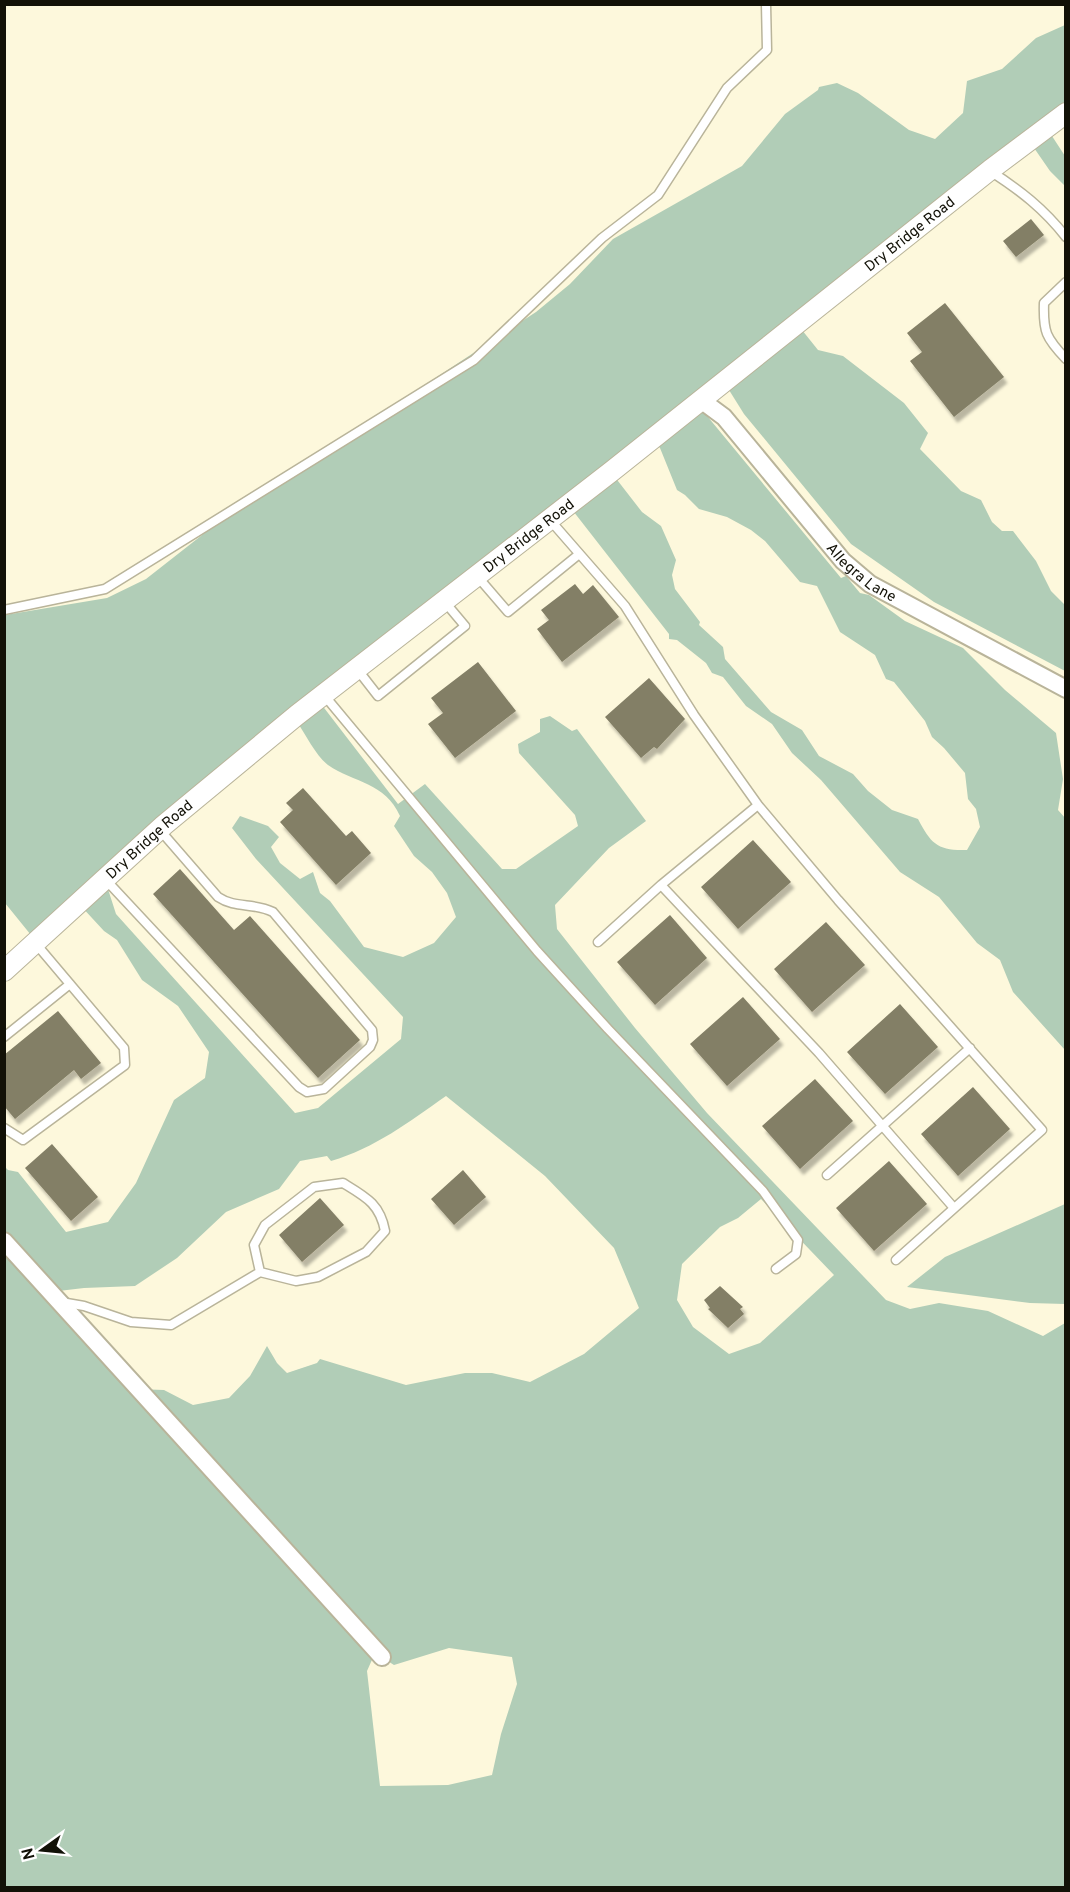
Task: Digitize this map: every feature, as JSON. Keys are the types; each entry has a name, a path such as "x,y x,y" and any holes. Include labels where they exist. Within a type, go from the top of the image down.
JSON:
{"street":[{"name":"Dry Bridge Road","path":"4,972 37,945 159,829 324,694 549,520 1065,113"},
{"name":"Allegra Lane","path":"701,400 724,417 843,561 870,584 1065,689"},
{"path":"4,1241 382,1657"}],"lane":[{"path":"4,610 105,589 474,360 602,238 658,195 727,88 767,50 766,4"},
{"path":"990,170 1019,189 1047,213 1065,237"},
{"path":"1065,282 1044,303 1043,323 1047,339 1065,360"},
{"path":"549,520 625,606 688,705 758,805 838,900 1042,1130 896,1260"},
{"path":"476,576 508,612 578,555"},
{"path":"357,669 378,696 465,626 444,601"},
{"path":"324,694 537,951 608,1029 764,1191 798,1240 796,1254 776,1269"},
{"path":"598,942 661,885 758,805"},
{"path":"105,879 299,1088 307,1092 324,1089 370,1047 373,1040 372,1030 273,912 259,905 230,905 218,897 159,829"},
{"path":"661,885 819,1053 954,1208"},
{"path":"4,1128 23,1140 125,1065 124,1048 37,945"},
{"path":"4,1037 70,984"},
{"path":"827,1175 970,1048"},
{"path":"58,1302 84,1306 131,1322 171,1325 260,1272 296,1281 318,1277 366,1252 385,1231 381,1212 364,1196 343,1183 314,1187 265,1225 254,1245 260,1272"}],"green space":[{"path":"1065,25 1065,112 1050,133 1065,156 1065,186 1050,171 1032,145 798,325 818,350 843,356 904,403 928,433 920,449 961,491 981,500 992,522 1002,531 1013,531 1036,561 1051,591 1065,605 1065,671 934,602 851,544 744,414 724,382 698,405 841,578 846,576 860,593 869,595 905,621 963,648 1005,690 1056,733 1063,779 1058,810 1066,819 1065,1050 1013,992 1000,960 977,943 939,897 900,872 821,780 792,753 772,724 746,706 723,677 712,673 706,663 677,640 669,639 669,634 570,507 318,700 398,804 425,784 502,869 516,869 578,826 575,815 519,753 518,744 540,732 540,719 550,716 572,731 577,729 646,821 609,848 555,905 557,929 635,1028 707,1113 886,1300 910,1309 939,1303 988,1311 1043,1336 1065,1323 1065,1887 5,1887 4,1166 8,1170 18,1172 66,1232 108,1222 136,1183 174,1100 205,1078 209,1052 178,1006 142,980 117,940 104,931 80,905 35,940 5,903 5,615 107,598 146,579 234,510 536,312 570,284 613,239 742,166 785,114 819,87 837,83 858,93 909,130 935,139 963,113 967,81 1002,69 1036,38","holes":["653,440 660,448 677,490 699,509 727,517 751,530 765,541 800,582 817,586 840,632 875,655 886,679 894,682 925,721 932,737 965,773 968,799 976,809 980,827 967,850 949,849 936,844 927,835 918,819 892,810 868,791 853,774 819,756 802,730 771,712 725,659 723,647 699,625 700,622 675,589 672,575 676,560 661,526 642,512 611,472","297,722 315,751 328,765 368,784 386,796 394,805 400,816 394,826 414,856 432,872 447,893 456,917 434,943 403,957 364,947 330,901 320,893 313,872 300,879 280,863 271,847 279,837 268,826 240,816 232,828 256,859 403,1017 401,1039 318,1108 295,1113 116,914 107,886","446,1096 545,1176 614,1248 639,1308 584,1354 530,1382 492,1373 465,1373 406,1385 320,1359 317,1363 287,1373 277,1363 267,1346 250,1376 229,1398 193,1405 164,1390 136,1389 50,1292 135,1286 177,1258 226,1212 279,1189 300,1161 327,1156 331,1161 347,1156 391,1133","761,1199 834,1275 760,1343 729,1354 693,1327 677,1300 682,1264 720,1227 738,1218","449,1648 512,1657 517,1684 501,1734 492,1775 448,1785 380,1786 367,1671 375,1653 394,1665"]},
{"path":"1065,1204 1065,1304 1030,1303 907,1287 945,1257"}],"building":[{"path":"1031,219 1044,235 1016,257 1003,241"},
{"path":"945,303 1004,377 954,417 910,361 922,352 907,333"},
{"path":"575,584 583,594 593,585 619,617 562,662 537,629 549,620 541,610"},
{"path":"478,662 516,711 455,758 428,724 443,713 431,698"},
{"path":"649,678 685,719 657,749 654,747 641,758 605,717"},
{"path":"303,788 346,836 352,831 371,853 336,885 280,822 293,810 286,803"},
{"path":"753,840 791,882 738,929 701,887"},
{"path":"180,869 234,930 250,916 360,1040 318,1078 153,894"},
{"path":"670,915 707,958 655,1005 617,962"},
{"path":"826,922 865,965 812,1012 774,969"},
{"path":"743,997 780,1039 727,1086 690,1044"},
{"path":"900,1004 938,1047 885,1094 847,1052"},
{"path":"58,1011 101,1063 81,1079 74,1070 15,1119 4,1106 4,1055"},
{"path":"815,1079 853,1121 800,1169 762,1126"},
{"path":"973,1087 1010,1129 958,1176 921,1134"},
{"path":"52,1144 98,1197 71,1221 25,1168"},
{"path":"889,1161 927,1204 874,1251 836,1208"},
{"path":"463,1170 486,1197 454,1225 431,1199"},
{"path":"320,1198 344,1225 302,1262 279,1235"},
{"path":"720,1286 743,1307 740,1309 744,1314 728,1328 708,1309 710,1308 704,1300"}]}
